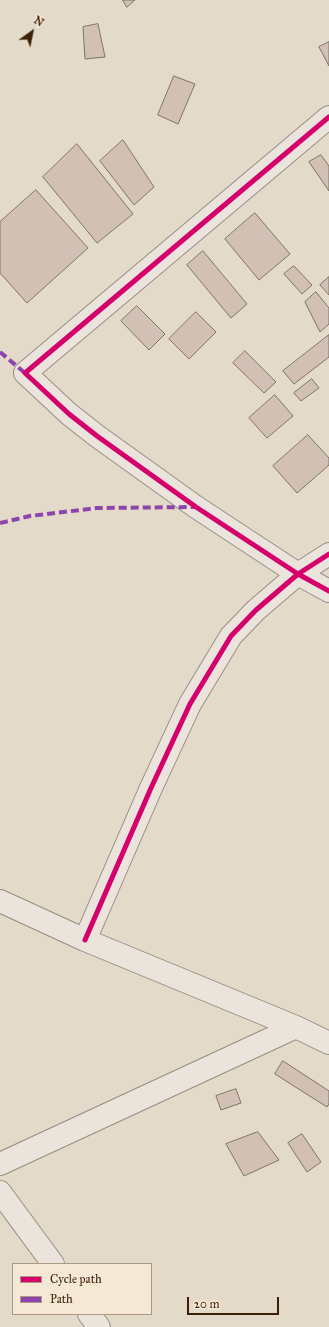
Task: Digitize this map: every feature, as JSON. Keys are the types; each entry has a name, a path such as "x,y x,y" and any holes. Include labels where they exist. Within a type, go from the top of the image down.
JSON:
{"street":[{"path":"329,117 25,373 69,414 97,436 196,507 298,574 329,591"},
{"path":"85,940 151,788 190,704 231,636 256,610 298,574 329,554"},
{"path":"0,901 85,940 329,1043"},
{"path":"0,1164 296,1028"},
{"path":"0,1192 52,1263"},
{"path":"90,1315 99,1327"}],"building":[{"path":"123,0 135,0 127,7"},
{"path":"98,24 105,57 85,59 83,27"},
{"path":"329,42 329,66 319,47"},
{"path":"174,76 195,84 178,124 158,115"},
{"path":"123,140 154,187 134,205 100,161"},
{"path":"77,144 133,214 97,243 43,177"},
{"path":"321,155 329,166 329,191 309,162"},
{"path":"36,190 88,248 27,303 0,273 0,222"},
{"path":"255,213 290,254 259,280 225,239"},
{"path":"203,251 247,304 231,318 187,265"},
{"path":"294,266 312,285 302,294 284,274"},
{"path":"329,277 329,295 320,285"},
{"path":"316,292 329,308 329,324 320,332 305,302"},
{"path":"137,306 165,334 149,350 121,321"},
{"path":"196,312 216,332 189,359 169,339"},
{"path":"329,335 329,357 294,384 283,371"},
{"path":"245,351 276,382 264,393 233,363"},
{"path":"312,379 319,388 301,401 294,393"},
{"path":"275,395 293,416 267,438 249,418"},
{"path":"308,435 329,458 329,465 297,493 273,466"},
{"path":"283,1061 329,1091 329,1104 327,1107 275,1074"},
{"path":"236,1089 241,1103 221,1110 216,1096"},
{"path":"258,1132 279,1160 244,1176 226,1144"},
{"path":"302,1134 321,1162 307,1172 288,1143"}],"marked path":[{"path":"0,352 25,373"},
{"path":"0,523 30,516 97,508 196,507"}],"cycle path":[{"path":"329,117 25,373 69,414 97,436 196,507 298,574 329,591"},
{"path":"85,940 151,788 190,704 231,636 256,610 298,574 329,554"}]}
